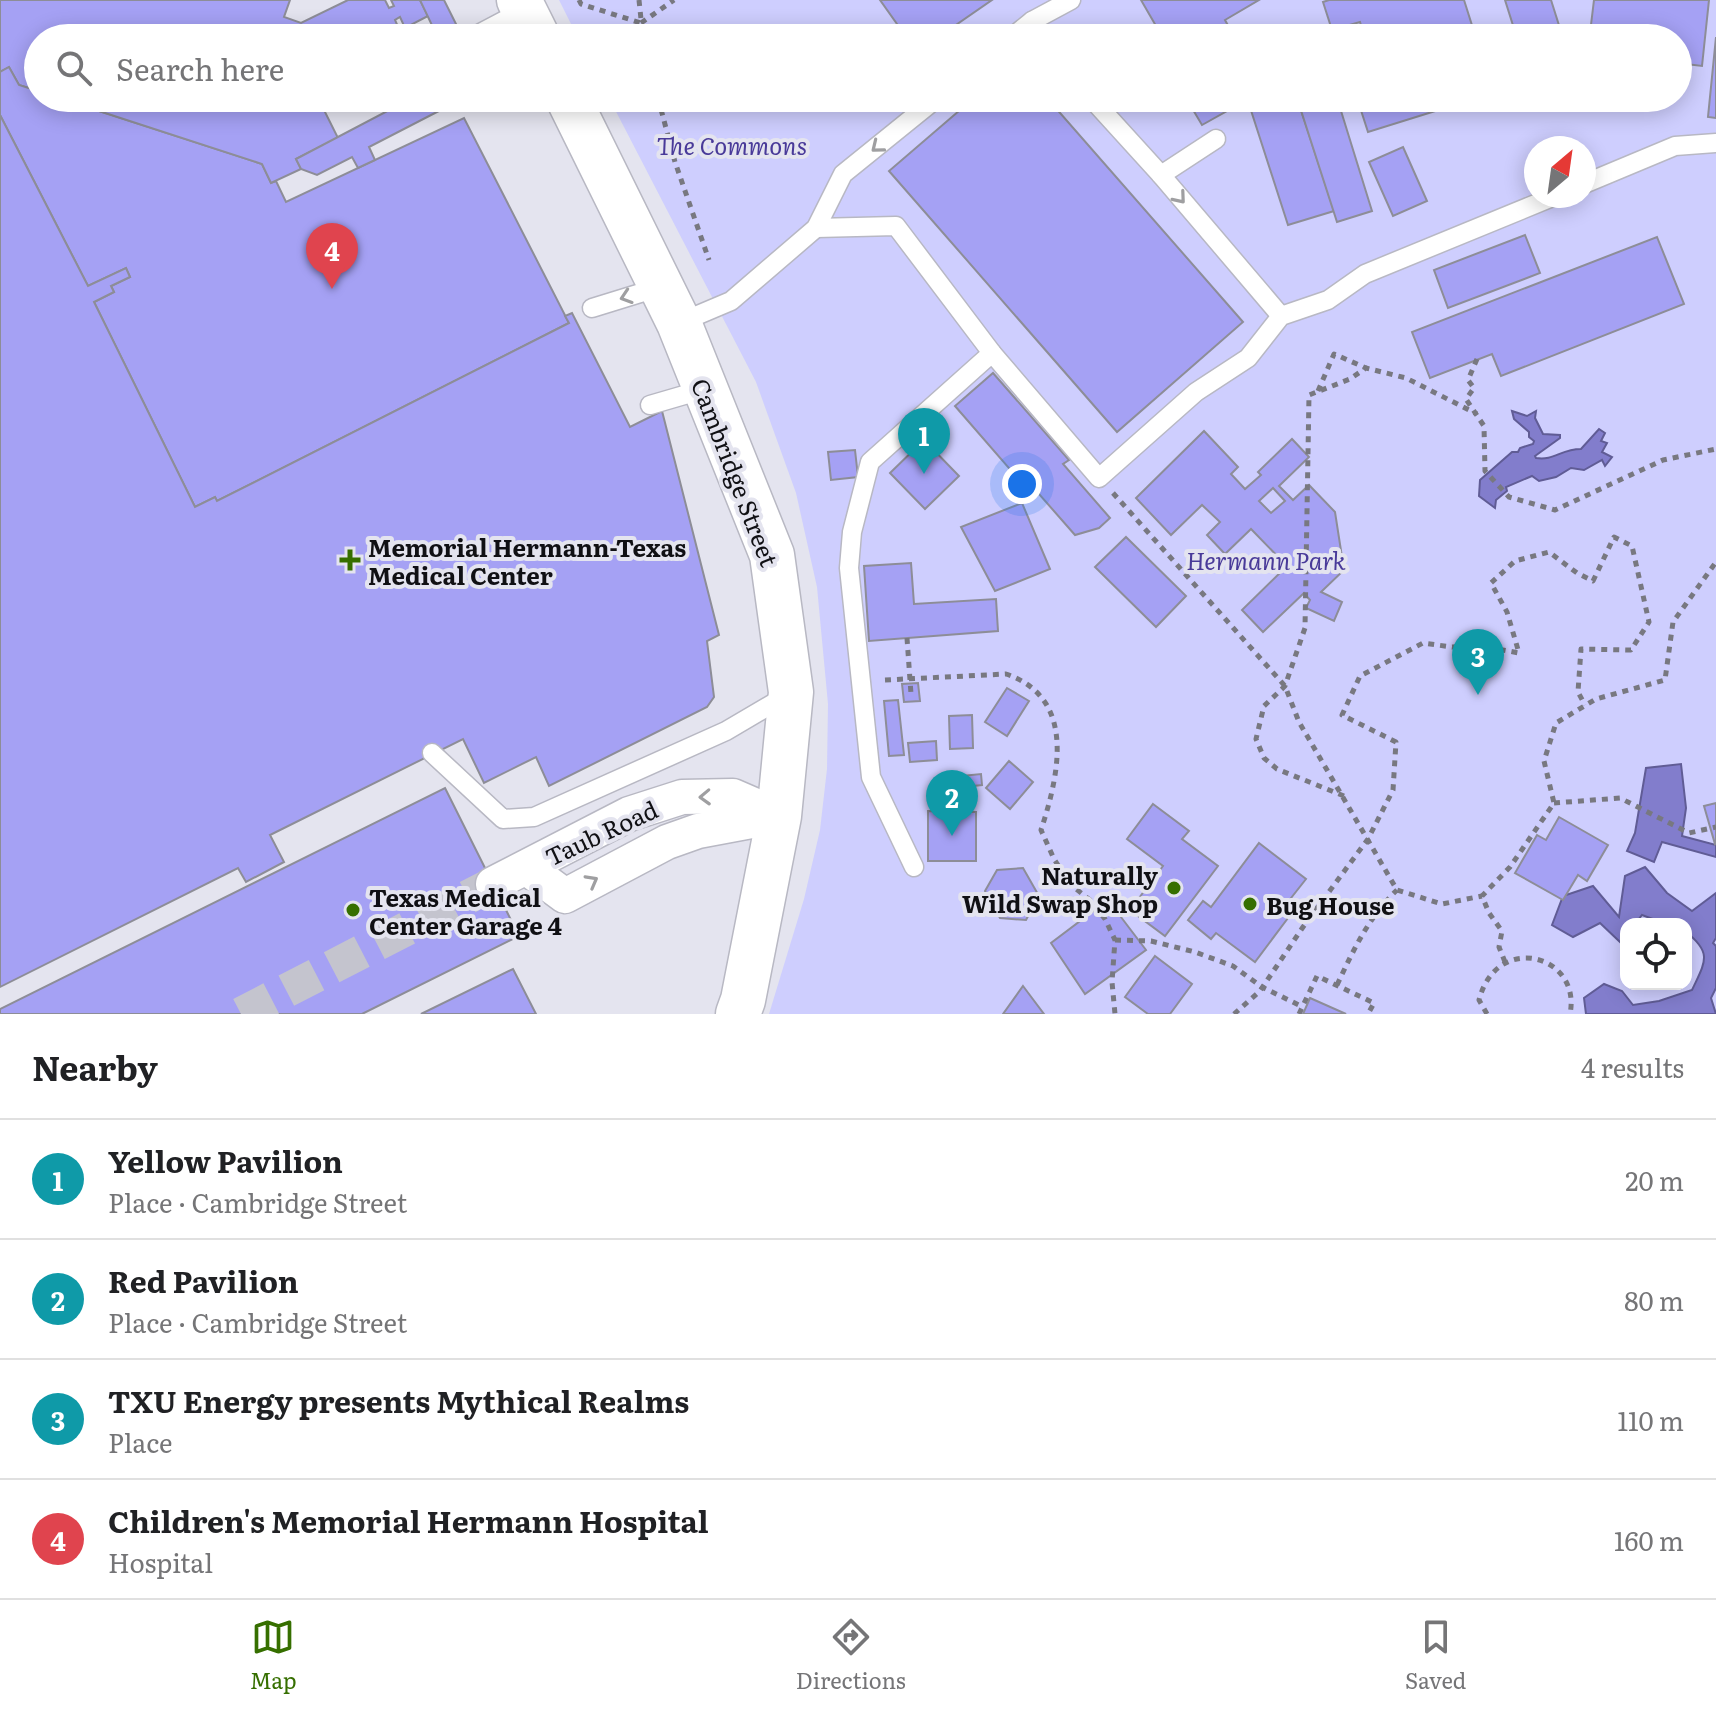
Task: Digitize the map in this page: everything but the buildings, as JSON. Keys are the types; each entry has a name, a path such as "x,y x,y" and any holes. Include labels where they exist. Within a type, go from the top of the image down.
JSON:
{"street":[{"name":"Cambridge Street","path":"575,112 670,305 772,555 791,692 779,816 738,1014"},
{"name":"Taub Road","path":"493,884 629,814 682,797 733,796 779,816"}],"lane":[{"path":"1028,24 1071,0"},
{"path":"507,24 527,16"},
{"path":"592,308 731,301 816,228 843,174 920,112"},
{"path":"1104,112 1281,316"},
{"path":"1161,175 1216,139"},
{"path":"1596,179 1675,146 1716,143"},
{"path":"816,228 896,226 992,353 1099,478 1196,392 1248,358 1281,316 1328,300 1365,274 1526,208"},
{"path":"914,867 871,777 849,568 852,532 870,462 992,353"},
{"path":"650,405 705,389"},
{"path":"432,753 503,819 534,817 726,731 791,692"}],"path":[{"path":"579,0 581,4 641,23"},
{"path":"639,0 641,23"},
{"path":"641,23 674,0"},
{"path":"662,112 675,162 709,260"},
{"path":"1317,392 1334,354 1366,368 1406,378 1477,414"},
{"path":"1477,359 1468,380 1474,388 1466,399 1484,426 1485,471 1509,497 1555,510 1663,460 1716,449"},
{"path":"1344,796 1277,769 1264,758 1256,739 1264,706 1285,686 1305,628 1309,395 1350,379 1366,368"},
{"path":"1099,478 1285,686 1299,722 1397,890 1442,904 1482,896 1510,867 1554,803 1544,761 1556,723 1596,699 1665,680 1673,622 1716,562"},
{"path":"1234,1014 1262,987 1368,839 1393,790 1396,742 1342,715 1360,676 1423,643 1452,647 1482,646 1519,653 1507,612 1491,583 1515,561 1549,552 1593,581 1614,537 1632,546 1649,622 1631,650 1581,649 1578,692 1585,705"},
{"path":"907,638 911,694"},
{"path":"885,680 1006,674 1023,680 1040,693 1053,718 1058,744 1052,796 1041,830 1054,859 1071,885 1090,900 1105,919 1115,940 1112,982 1115,1014"},
{"path":"1554,803 1620,798 1689,833 1716,827"},
{"path":"1337,985 1360,934 1378,908 1397,890"},
{"path":"1482,896 1502,931 1499,947 1505,962"},
{"path":"1115,940 1151,941 1195,952 1233,966 1262,987 1303,1007"},
{"path":"1487,1014 1479,1000 1483,985 1492,972 1505,962 1518,958 1532,958 1558,971 1571,995 1570,1014"},
{"path":"1299,1014 1317,976 1374,1003 1368,1014"}],"green space":[{"name":"Hermann Park","path":"559,0 1716,0 1716,1014 769,1014 804,899 820,830 827,769 828,704 817,587 796,493 756,382 616,112 1692,112 1692,24 571,24"}],"shaded area":[{"path":"1512,411 1527,416 1536,411 1535,418 1543,434 1560,435 1536,458 1581,449 1599,429 1605,433 1601,441 1607,443 1602,452 1612,457 1605,466 1602,460 1584,470 1571,468 1556,477 1539,481 1532,476 1506,487 1507,491 1496,500 1495,508 1479,496 1480,480 1512,452 1518,452 1534,441 1514,419"},
{"path":"1681,764 1686,808 1682,836 1716,845 1716,857 1662,842 1654,862 1627,851 1635,833 1646,768"},
{"path":"1645,867 1667,893 1692,911 1716,893 1716,938 1713,943 1716,946 1716,988 1711,998 1716,1014 1586,1014 1584,998 1604,984 1622,991 1633,1005 1659,1001 1692,990 1703,965 1703,952 1692,937 1692,918 1650,918 1642,915 1640,918 1620,918 1620,942 1600,923 1573,937 1552,925 1563,896 1593,886 1619,917 1625,876"}],"tunnel":[{"path":"241,1014 493,884"}],"place":[{"name":"Children's Memorial Hermann Hospital","path":"332,289"},
{"name":"Yellow Pavilion","path":"924,474"},
{"name":"Memorial Hermann-Texas Medical Center","path":"350,560"},
{"name":"TXU Energy presents Mythical Realms","path":"1478,695"},
{"name":"Red Pavilion","path":"952,836"},
{"name":"Naturally Wild Swap Shop","path":"1174,888"},
{"name":"Bug House","path":"1250,904"},
{"name":"Texas Medical Center Garage 4","path":"353,910"}],"park label":[{"name":"The Commons","path":"732,144"}]}
